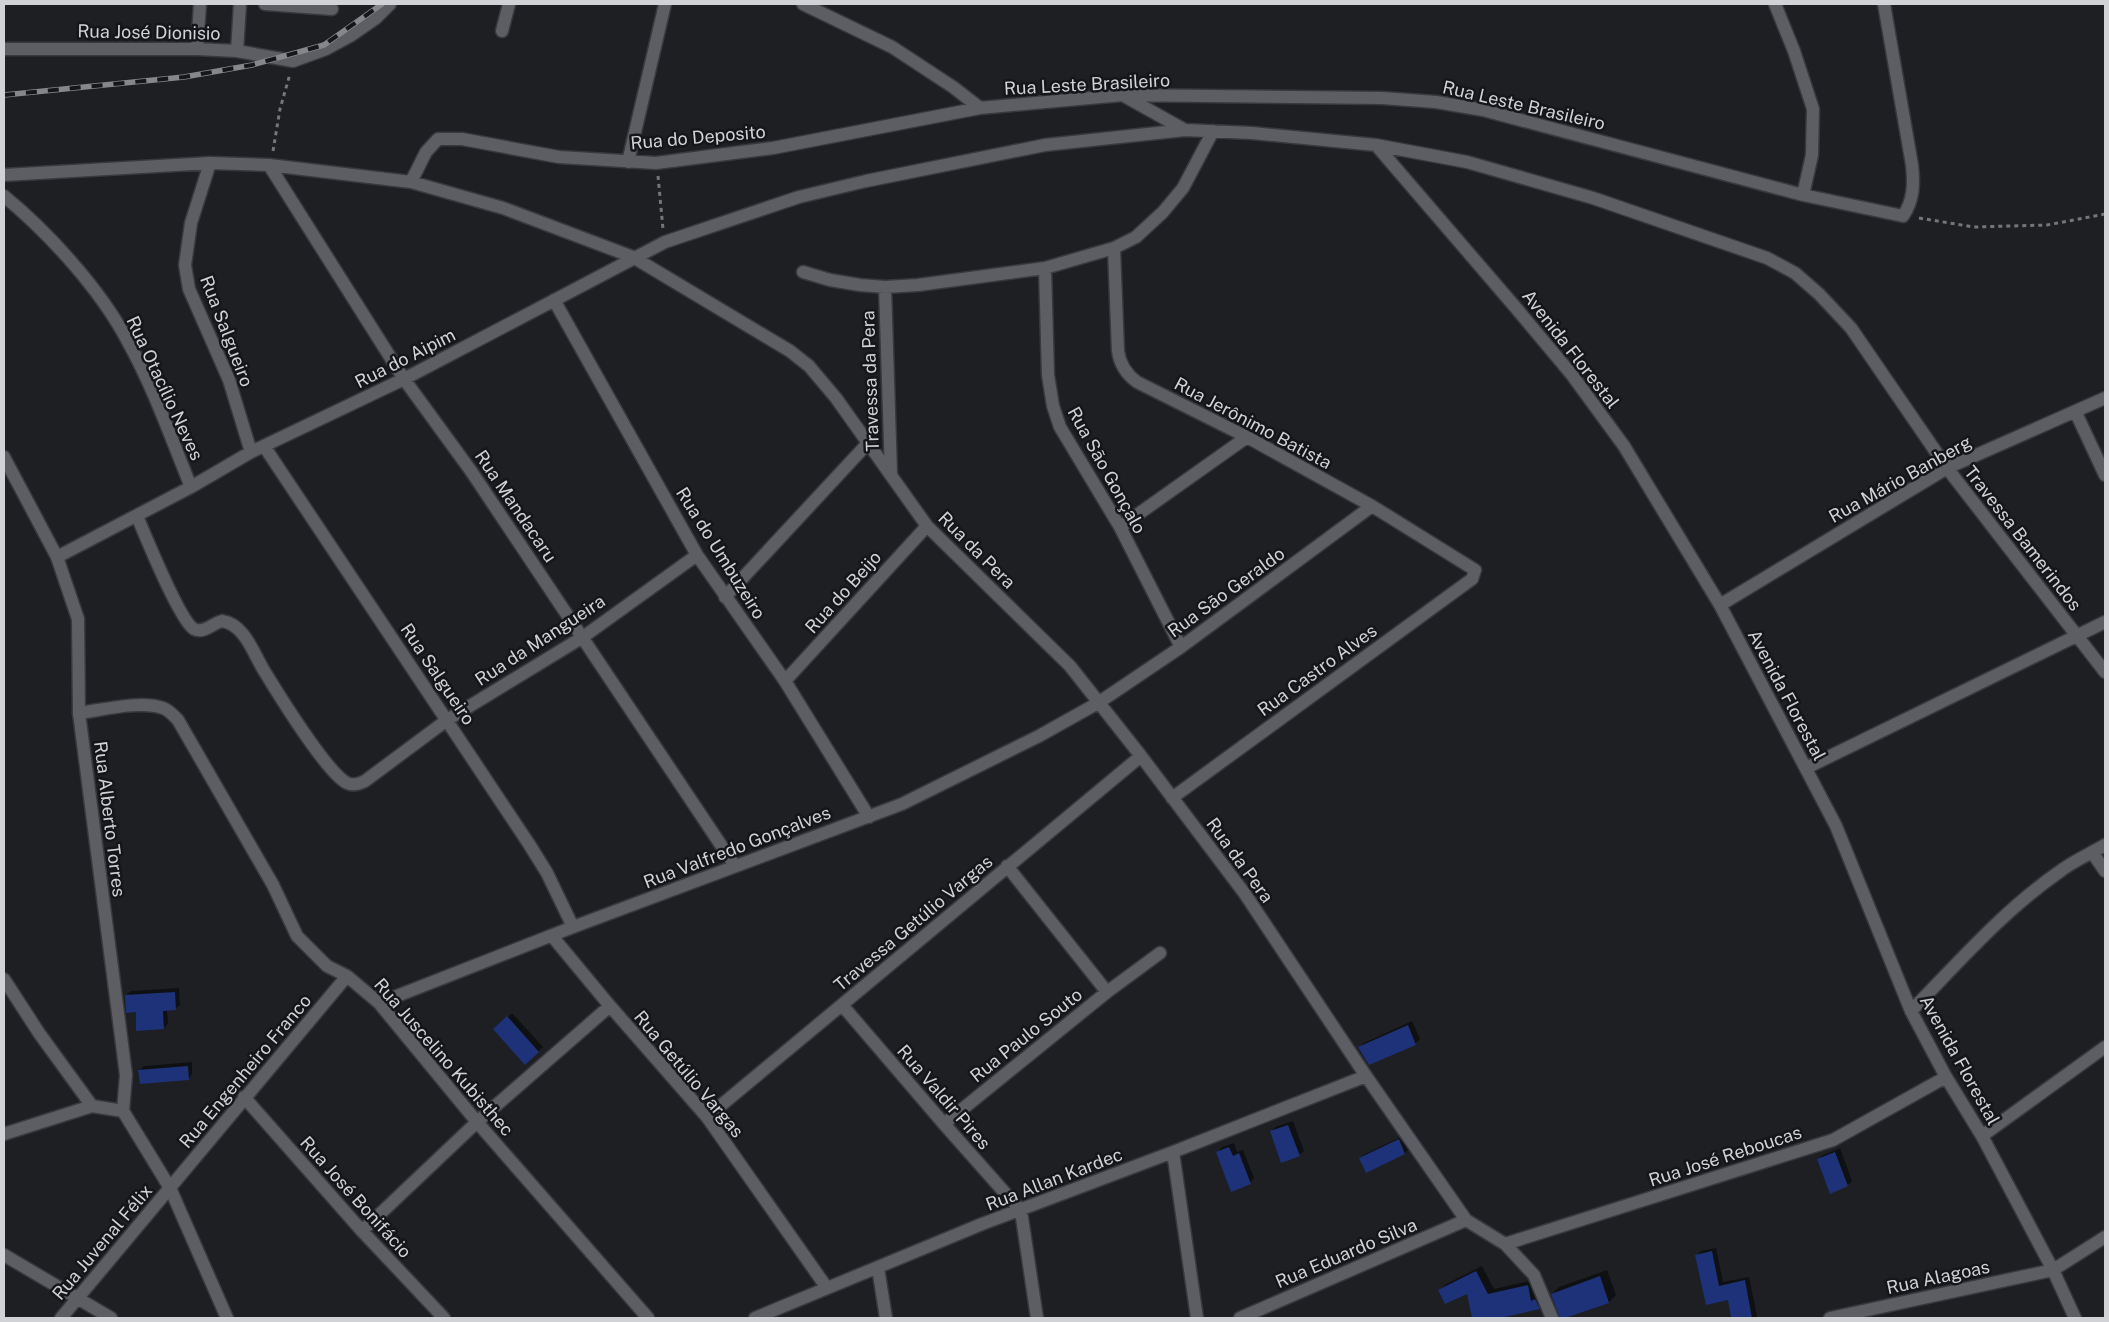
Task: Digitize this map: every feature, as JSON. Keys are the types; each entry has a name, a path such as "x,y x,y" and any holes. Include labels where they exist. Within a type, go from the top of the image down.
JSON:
{"street":[{"path":"197,49 200,4"},
{"path":"237,51 240,4"},
{"path":"264,4 332,9"},
{"path":"293,61 326,49 350,36 376,18 390,4"},
{"path":"502,32 510,4"},
{"path":"628,162 665,4"},
{"path":"803,4 892,47 954,87 980,108"},
{"path":"1775,4 1794,50 1813,110 1812,155 1803,195"},
{"path":"1884,4 1914,183 1910,206 1903,216"},
{"name":"Rua José Dionisio","path":"4,49 197,49 237,51 293,61"},
{"path":"1123,96 1185,130"},
{"name":"Rua Leste Brasileiro","path":"980,108 1123,96 1335,97 1436,102 1492,112 1803,195 1903,216"},
{"name":"Rua do Deposito","path":"411,182 426,152 438,139 462,139 559,157 656,163 773,148 980,108"},
{"name":"Travessa Bamerindos","path":"1185,130 1261,134 1376,144 1467,162 1593,198 1767,258 1795,273 1819,294 1851,328 1947,468 2105,672"},
{"name":"Rua do Aipim","path":"57,557 191,487 251,452 404,379 633,257 665,242 799,197 866,180 1045,145 1185,130"},
{"path":"803,272 830,280 885,287 918,285 1045,268 1114,248 1136,237 1163,212 1183,188 1213,132"},
{"name":"Avenida Florestal","path":"1376,144 1572,375 1624,446 1720,605 1836,826 1911,1011 1946,1077 1982,1136 2053,1270 2075,1318"},
{"name":"Rua da Pera","path":"4,175 210,164 269,165 411,182 504,208 633,257 774,340 802,361 836,398 927,526 1070,666 1141,756 1245,894 1366,1076 1466,1220 1504,1244 1534,1275 1552,1318"},
{"name":"Rua Salgueiro","path":"210,164 191,223 185,265 189,289 229,380 251,452"},
{"name":"Rua Mandacaru","path":"269,165 404,379 471,471 735,866"},
{"name":"Rua Otacílio Neves","path":"4,196 33,223 99,295 127,340 150,388 191,487"},
{"name":"Rua Jerônimo Batista","path":"1114,248 1118,351 1120,362 1129,376 1137,382 1247,437 1372,506 1473,567"},
{"name":"Rua São Gonçalo","path":"1045,268 1048,375 1053,406 1060,427 1120,527 1181,646"},
{"name":"Travessa da Pera","path":"885,287 891,475"},
{"name":"Rua do Umbuzeiro","path":"554,300 697,554 785,681 869,817"},
{"name":"Rua Mário Banberg","path":"1720,605 1947,468 2105,398"},
{"path":"2076,412 2105,476"},
{"path":"1120,527 1247,437"},
{"path":"725,597 869,442"},
{"name":"Rua Salgueiro","path":"264,446 547,873 573,927"},
{"name":"Rua Alberto Torres","path":"4,457 57,557 78,619 79,713 126,1075 123,1112"},
{"name":"Rua São Geraldo","path":"1098,703 1181,646 1372,506"},
{"name":"Rua da Mangueira","path":"137,516 169,589 187,622 193,628 201,630 222,621 235,626 248,641 264,669 327,765 349,784 359,784 447,720 583,637 697,554"},
{"name":"Rua do Beijo","path":"785,681 927,526"},
{"name":"Rua Castro Alves","path":"1172,798 1472,579 1475,572 1473,567"},
{"path":"1806,768 2076,634 2105,622"},
{"name":"Rua Valfredo Gonçalves","path":"379,1003 573,927 869,817 919,796 1039,736 1098,703"},
{"name":"Rua Juscelino Kubisthec","path":"79,713 140,706 164,708 178,720 186,737 273,885 297,936 328,966 347,976 379,1003 476,1122 648,1318"},
{"name":"Travessa Getúlio Vargas","path":"707,1117 1141,756"},
{"path":"1911,1011 1995,924 2060,871 2105,845"},
{"path":"2092,852 2105,870"},
{"name":"Rua Paulo Souto","path":"1007,866 1107,992"},
{"name":"Rua Getúlio Vargas","path":"552,936 707,1117 827,1288"},
{"name":"Rua Paulo Souto","path":"944,1124 1107,992 1160,953"},
{"name":"Rua Engenheiro Franco","path":"170,1188 244,1097 347,976"},
{"path":"4,979 39,1033 92,1106"},
{"name":"Rua Valdir Pires","path":"842,1005 1021,1211"},
{"path":"362,1231 476,1122 610,1006"},
{"path":"1982,1136 2105,1047"},
{"name":"Rua Allan Kardec","path":"754,1318 982,1224 1021,1211 1366,1076"},
{"name":"Rua José Reboucas","path":"1504,1244 1833,1140 1946,1077"},
{"name":"Rua José Bonifácio","path":"244,1097 362,1231 444,1318"},
{"path":"4,1134 92,1106 123,1112 170,1188 227,1318"},
{"path":"1173,1152 1197,1318"},
{"name":"Rua Juvenal Félix","path":"61,1318 79,1299 170,1188"},
{"path":"1021,1211 1037,1318"},
{"name":"Rua Eduardo Silva","path":"1240,1318 1466,1220"},
{"path":"2053,1270 2105,1237"},
{"path":"4,1255 112,1318"},
{"path":"878,1268 886,1318"},
{"name":"Rua Alagoas","path":"1830,1318 2053,1270"}],"path":[{"path":"269,165 278,129 280,109 293,61"},
{"path":"656,163 665,242"},
{"path":"1903,216 1974,227 2047,225 2105,214"}],"building":[{"path":"175,992 176,1010 163,1011 164,1029 136,1031 136,1012 126,1013 125,995"},
{"path":"507,1016 539,1052 525,1065 493,1029"},
{"path":"1408,1025 1416,1045 1369,1065 1358,1047"},
{"path":"188,1066 189,1080 140,1084 138,1070"},
{"path":"1288,1125 1300,1156 1281,1163 1270,1131"},
{"path":"1399,1139 1405,1154 1366,1173 1359,1158"},
{"path":"1229,1147 1233,1156 1239,1153 1251,1184 1231,1192 1216,1152"},
{"path":"1835,1152 1848,1186 1830,1194 1817,1159"},
{"path":"1712,1251 1719,1286 1745,1280 1752,1318 1731,1318 1728,1300 1706,1305 1695,1255"},
{"path":"1476,1271 1488,1294 1528,1285 1531,1301 1535,1299 1540,1309 1500,1318 1472,1318 1467,1294 1445,1304 1438,1290"},
{"path":"1600,1276 1609,1303 1560,1318 1551,1294"}],"railway":[{"path":"4,95 184,77 252,65 324,45 382,4"}]}
